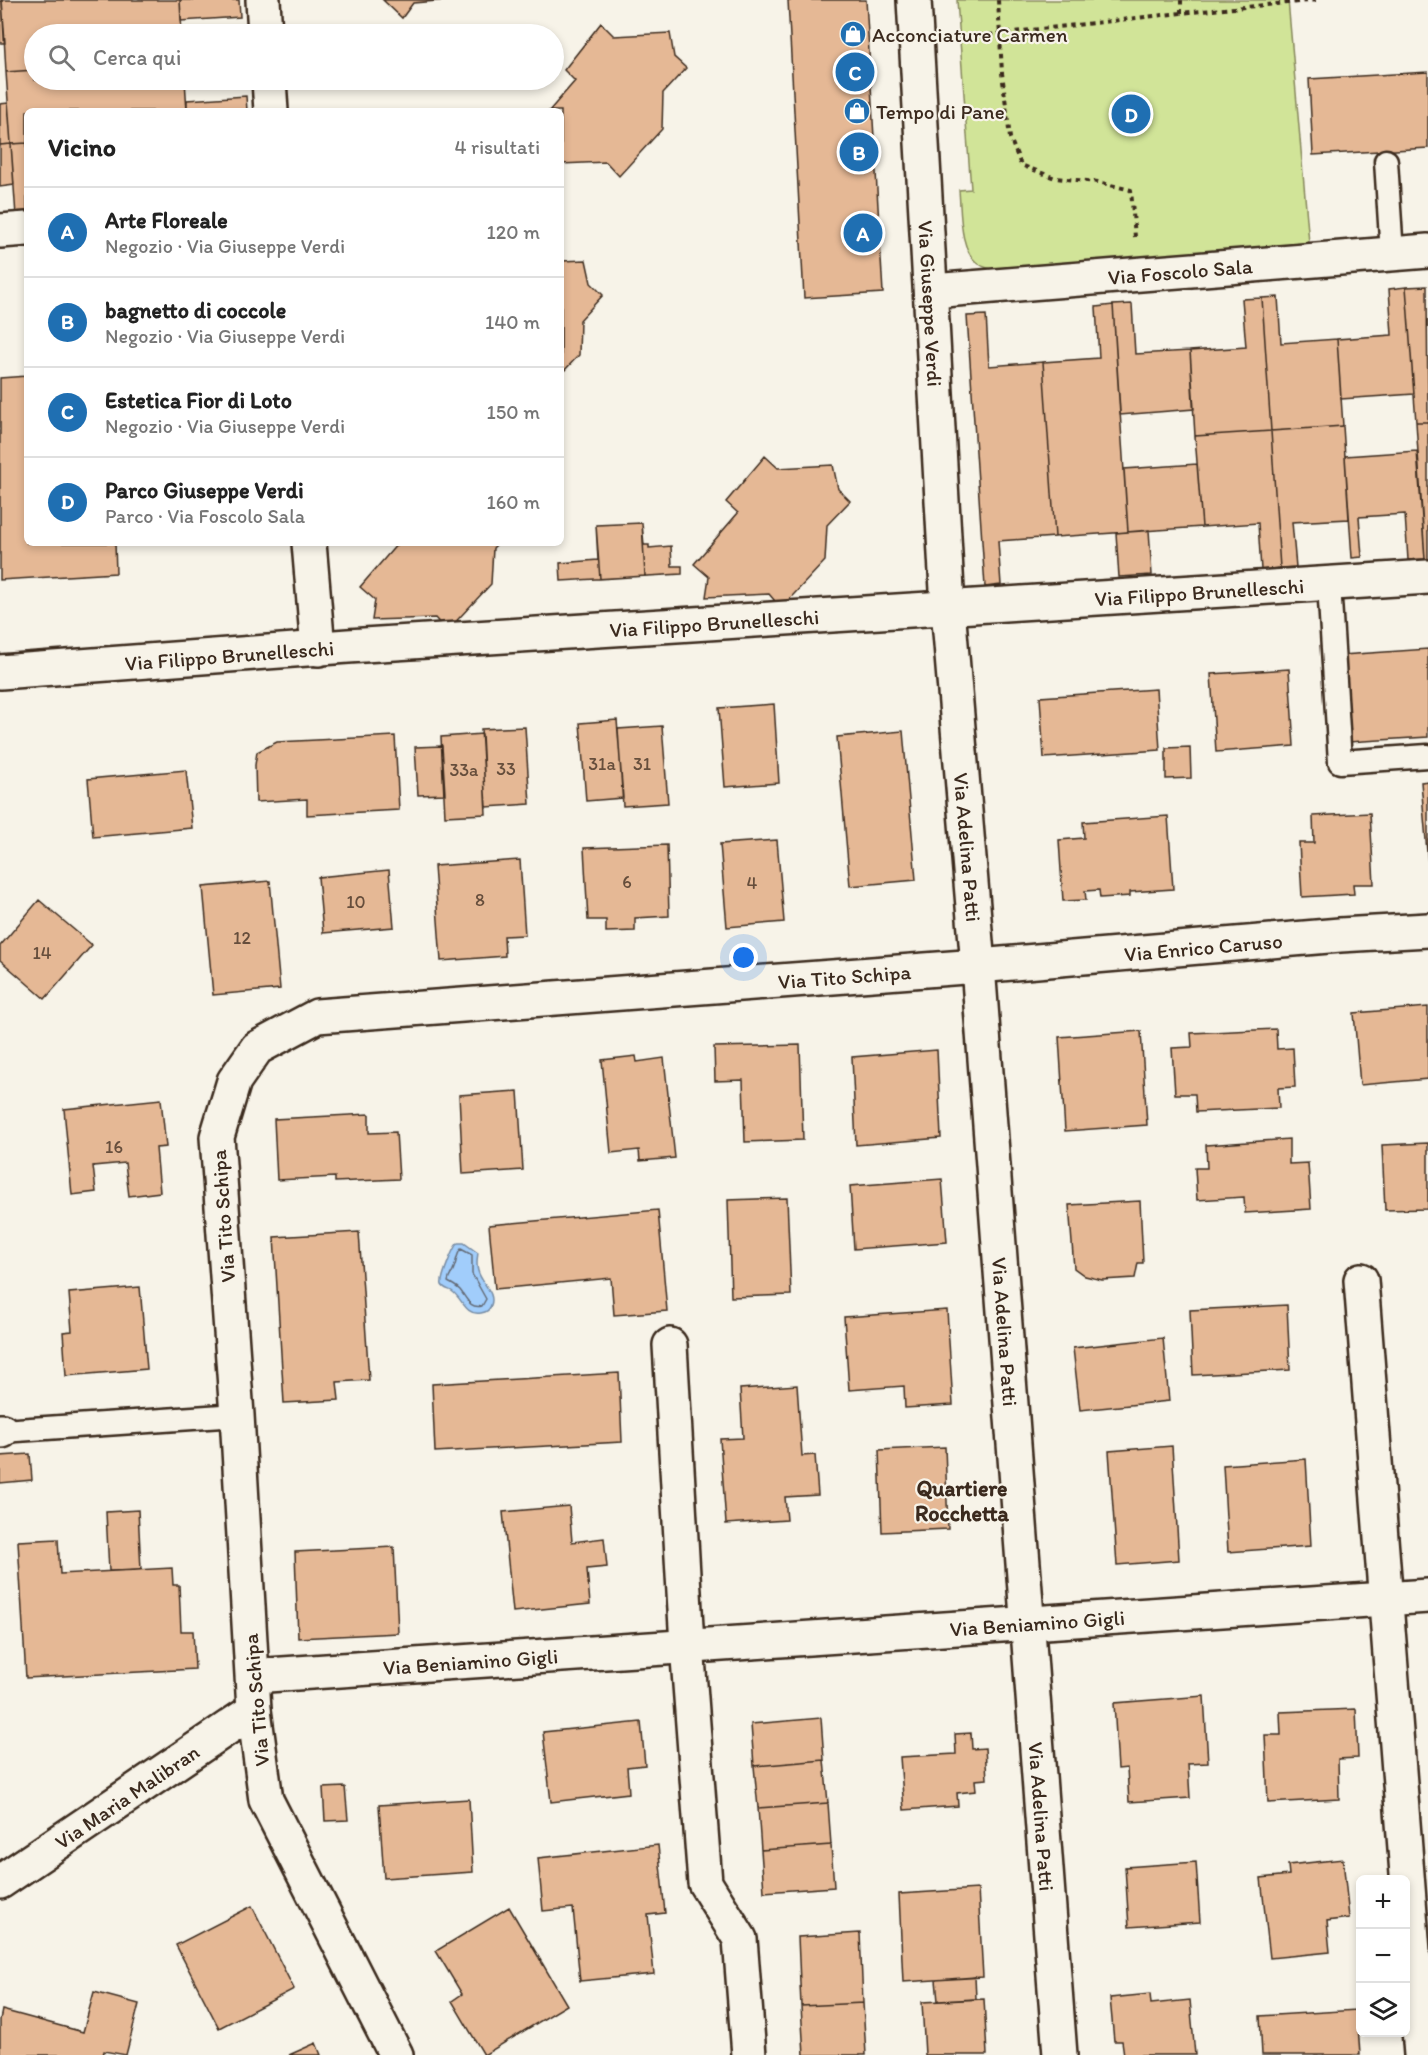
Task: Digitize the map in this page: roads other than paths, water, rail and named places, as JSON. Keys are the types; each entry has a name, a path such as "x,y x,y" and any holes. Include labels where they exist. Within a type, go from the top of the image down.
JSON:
{"street":[{"path":"263,0 264,24"},
{"name":"Via Giuseppe Verdi","path":"914,0 948,608"},
{"path":"270,90 271,108"},
{"path":"0,231 24,229"},
{"name":"Via Foscolo Sala","path":"932,291 1428,251"},
{"path":"309,546 318,649"},
{"name":"Via Filippo Brunelleschi","path":"0,672 318,649 1428,577"},
{"name":"Via Adelina Patti","path":"948,608 978,966 1060,2055"},
{"name":"Via Enrico Caruso","path":"978,966 1340,935 1428,930"},
{"name":"Via Tito Schipa","path":"396,2055 266,1800 254,1710 237,1415 217,1137 234,1081 257,1048 317,1016 978,966"},
{"path":"1361,1280 1421,2055"},
{"path":"670,1345 687,1645 705,1883 740,1939 749,2055"},
{"name":"Via Beniamino Gigli","path":"253,1676 1428,1596"},
{"name":"Via Maria Malibran","path":"0,1882 254,1710"}],"lane":[{"path":"1386,161 1392,254"},
{"path":"1329,584 1340,762 1428,756"},
{"path":"1,1431 237,1415"}],"water":[{"path":"458,1243 464,1243 478,1253 478,1271 490,1292 492,1301 491,1307 485,1312 476,1313 468,1310 453,1292 442,1285 447,1264"}],"place":[{"name":"Acconciature Carmen","path":"853,34"},
{"name":"Estetica Fior di Loto","path":"855,72"},
{"name":"Tempo di Pane","path":"857,111"},
{"name":"Parco Giuseppe Verdi","path":"1131,114"},
{"name":"bagnetto di coccole","path":"859,152"},
{"name":"Arte Floreale","path":"863,233"}],"district":[{"name":"Quartiere Rocchetta","path":"962,1500"}]}
